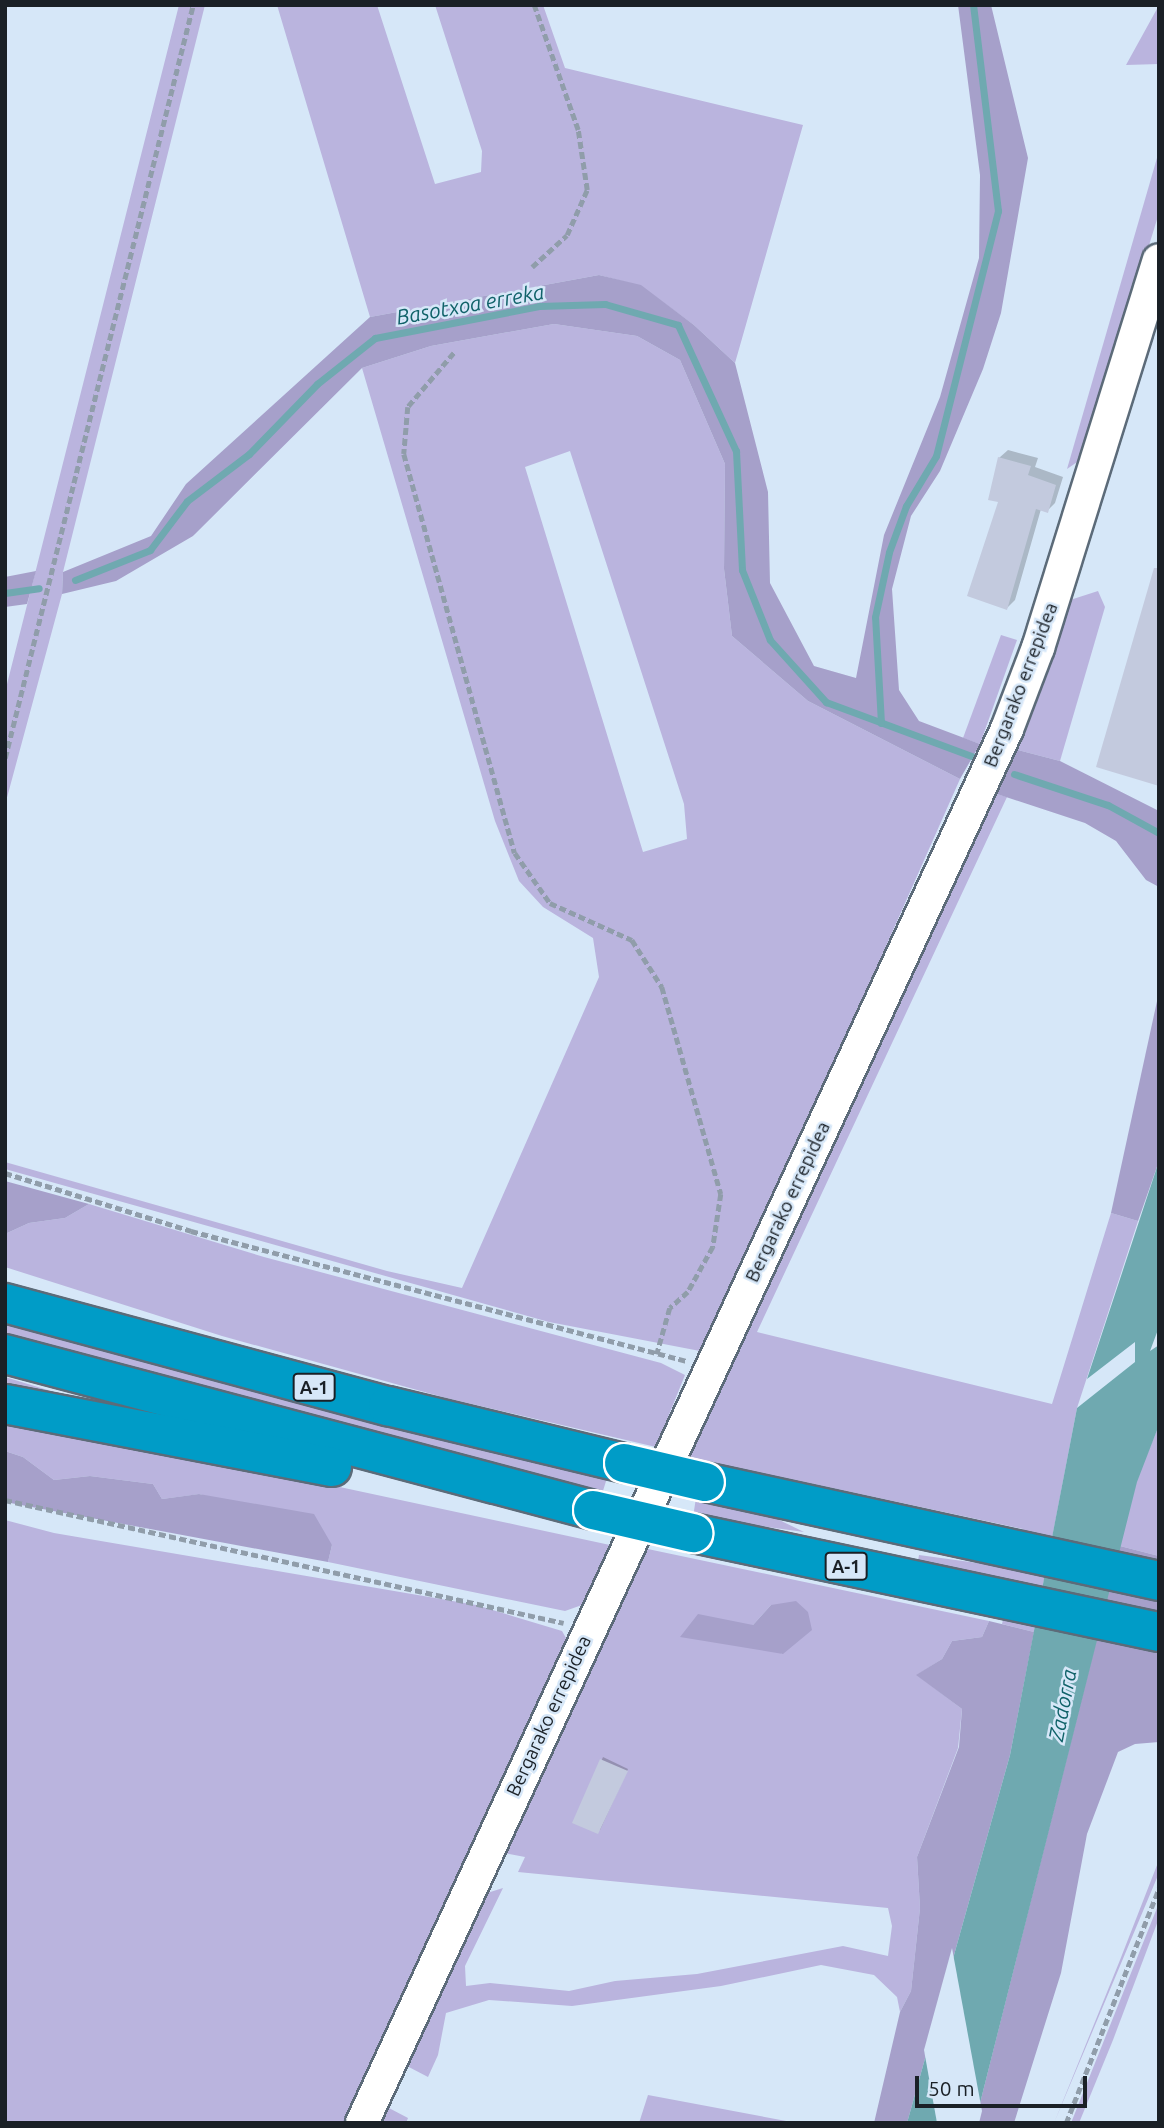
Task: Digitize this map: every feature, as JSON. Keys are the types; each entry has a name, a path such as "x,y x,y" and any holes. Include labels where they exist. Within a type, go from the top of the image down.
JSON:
{"highway":[{"path":"5,1286 199,1357"},
{"name":"A-1","path":"5,1303 199,1357 624,1463 1159,1581"},
{"name":"A-1","path":"5,1354 593,1510 1159,1632"},
{"path":"5,1404 383,1477 593,1510"}],"street":[{"name":"Bergarako errepidea","path":"362,2123 1007,729 1038,648 1159,260"}],"path":[{"path":"5,758 193,5"},
{"path":"532,267 567,235 587,190 578,130 534,5"},
{"path":"454,353 408,407 404,454 515,853 550,903 632,940 662,987 721,1195 713,1247 688,1292 670,1308 657,1354"},
{"path":"5,1173 191,1231 712,1367"},
{"path":"5,1500 589,1629"},
{"path":"1066,2123 1159,1888"}],"shaded area":[{"path":"179,5 205,5 63,572 62,594 5,805 5,692"},
{"path":"277,5 377,5 435,184 481,172 482,151 435,5 543,5 565,68 803,125 735,363 694,325 641,286 599,275 370,317"},
{"path":"958,5 991,5 1028,158 1001,313 983,369 940,471 911,516 892,589 899,690 919,721 980,744 960,779 808,701 732,636 724,569 725,464 680,360 637,336 554,324 431,346 362,368 193,536 116,581 62,594 63,572 151,536 186,484 370,317 599,275 641,285 694,325 735,363 768,492 770,583 814,666 856,678 884,535 940,397 979,258 980,175"},
{"path":"1159,5 1159,64 1126,65 1158,7"},
{"path":"1159,151 1159,213 1083,458 1067,469"},
{"path":"554,324 637,336 680,360 725,464 724,569 732,636 808,701 960,779 782,1181 700,1351 549,1322 5,1169 5,1162 387,1271 462,1288 599,977 593,938 543,907 519,881 495,821 362,368 431,346","holes":["570,451 684,804 687,839 643,852 525,467"]},
{"path":"36,571 27,604 5,607 5,577"},
{"path":"1098,591 1105,607 1060,761 1014,749 1067,601"},
{"path":"1001,635 1017,640 980,744 963,738"},
{"path":"1014,749 1060,761 1159,811 1159,887 1146,880 1116,841 1085,823 997,794"},
{"path":"997,794 1007,797 757,1332 1052,1404 1111,1213 1138,1221 1077,1408 1034,1632 1002,1624 1011,1586 918,1561 919,1555 1014,1568 1023,1529 687,1457"},
{"path":"1159,992 1159,1161 1138,1221 1111,1213"},
{"path":"5,1181 89,1204 65,1218 29,1223 5,1234"},
{"path":"89,1204 264,1257 661,1363 685,1375 656,1447 446,1398 222,1336 5,1267 5,1234 29,1223 65,1218"},
{"path":"5,1321 607,1478 602,1494 5,1340"},
{"path":"5,1377 133,1416 5,1390"},
{"path":"5,1421 321,1483 610,1545 582,1605 565,1611 328,1562 332,1545 200,1494 162,1499 153,1484 90,1476 54,1480 23,1457 5,1451"},
{"path":"1159,1425 1159,1556 1120,1546 1137,1479"},
{"path":"5,1451 23,1457 54,1480 90,1476 153,1484 162,1499 199,1494 314,1514 332,1545 328,1562 5,1502"},
{"path":"696,1498 769,1515 804,1532 693,1517"},
{"path":"5,1520 54,1533 476,1605 562,1631 566,1638 347,2123 5,2122"},
{"path":"1120,1546 1159,1556 1159,1742 1135,1744 1118,1752 1087,1834 1061,1973 1014,2123 975,2123"},
{"path":"643,1548 989,1621 982,1637 952,1641 942,1659 917,1675 962,1709 958,1748 917,1857 920,1908 911,1991 900,2012 897,1997 874,1975 821,1965 721,1986 572,2006 489,2000 446,2013 438,2055 428,2077 405,2065 484,1894 503,1888 465,1966 466,1986 490,1983 569,1991 615,1981 697,1974 843,1946 888,1956 892,1926 888,1908 518,1872 525,1857 504,1853","holes":["771,1605 782,1654 753,1625"]},
{"path":"796,1601 808,1612 812,1630 783,1654 680,1637 698,1614 753,1625 771,1605"},
{"path":"989,1621 1034,1632 1010,1755 907,2123 874,2123 900,2012 911,1991 920,1908 917,1857 959,1747 962,1709 916,1675 942,1659 952,1641 982,1637"},
{"path":"1159,1860 1159,1873 1054,2123 1120,1960"},
{"path":"1159,1903 1159,1918 1113,2040 1079,2123 1071,2123"},
{"path":"648,2095 797,2123 639,2123"},
{"path":"387,2107 408,2118 406,2123 379,2123"}],"water":[{"name":"Zadorra","path":"1159,1161 1159,1327 1150,1351 1159,1345 1159,1425 1137,1482 975,2123 907,2123 1010,1755 1077,1408 1135,1362 1135,1342 1087,1379"}],"pier":[{"path":"952,1948 982,2111 979,2123 937,2123 924,2050"}],"building":[{"path":"998,457 1031,466 1028,475 1056,485 1048,513 1036,509 1007,610 967,596 998,502 988,500"},
{"path":"1154,568 1159,568 1159,786 1096,767"},
{"path":"600,1759 628,1771 598,1834 572,1823"}],"waterway":[{"path":"881,723 875,617 889,552 906,506 936,456 998,211 973,5"},
{"name":"Basotxoa erreka","path":"75,580 150,550 187,501 249,454 317,384 375,338 539,306 605,304 678,325 736,451 742,570 770,640 826,702 974,757"},
{"name":"Basotxoa erreka","path":"5,593 39,588"},
{"name":"Basotxoa erreka","path":"1014,774 1108,805 1159,833"}]}
